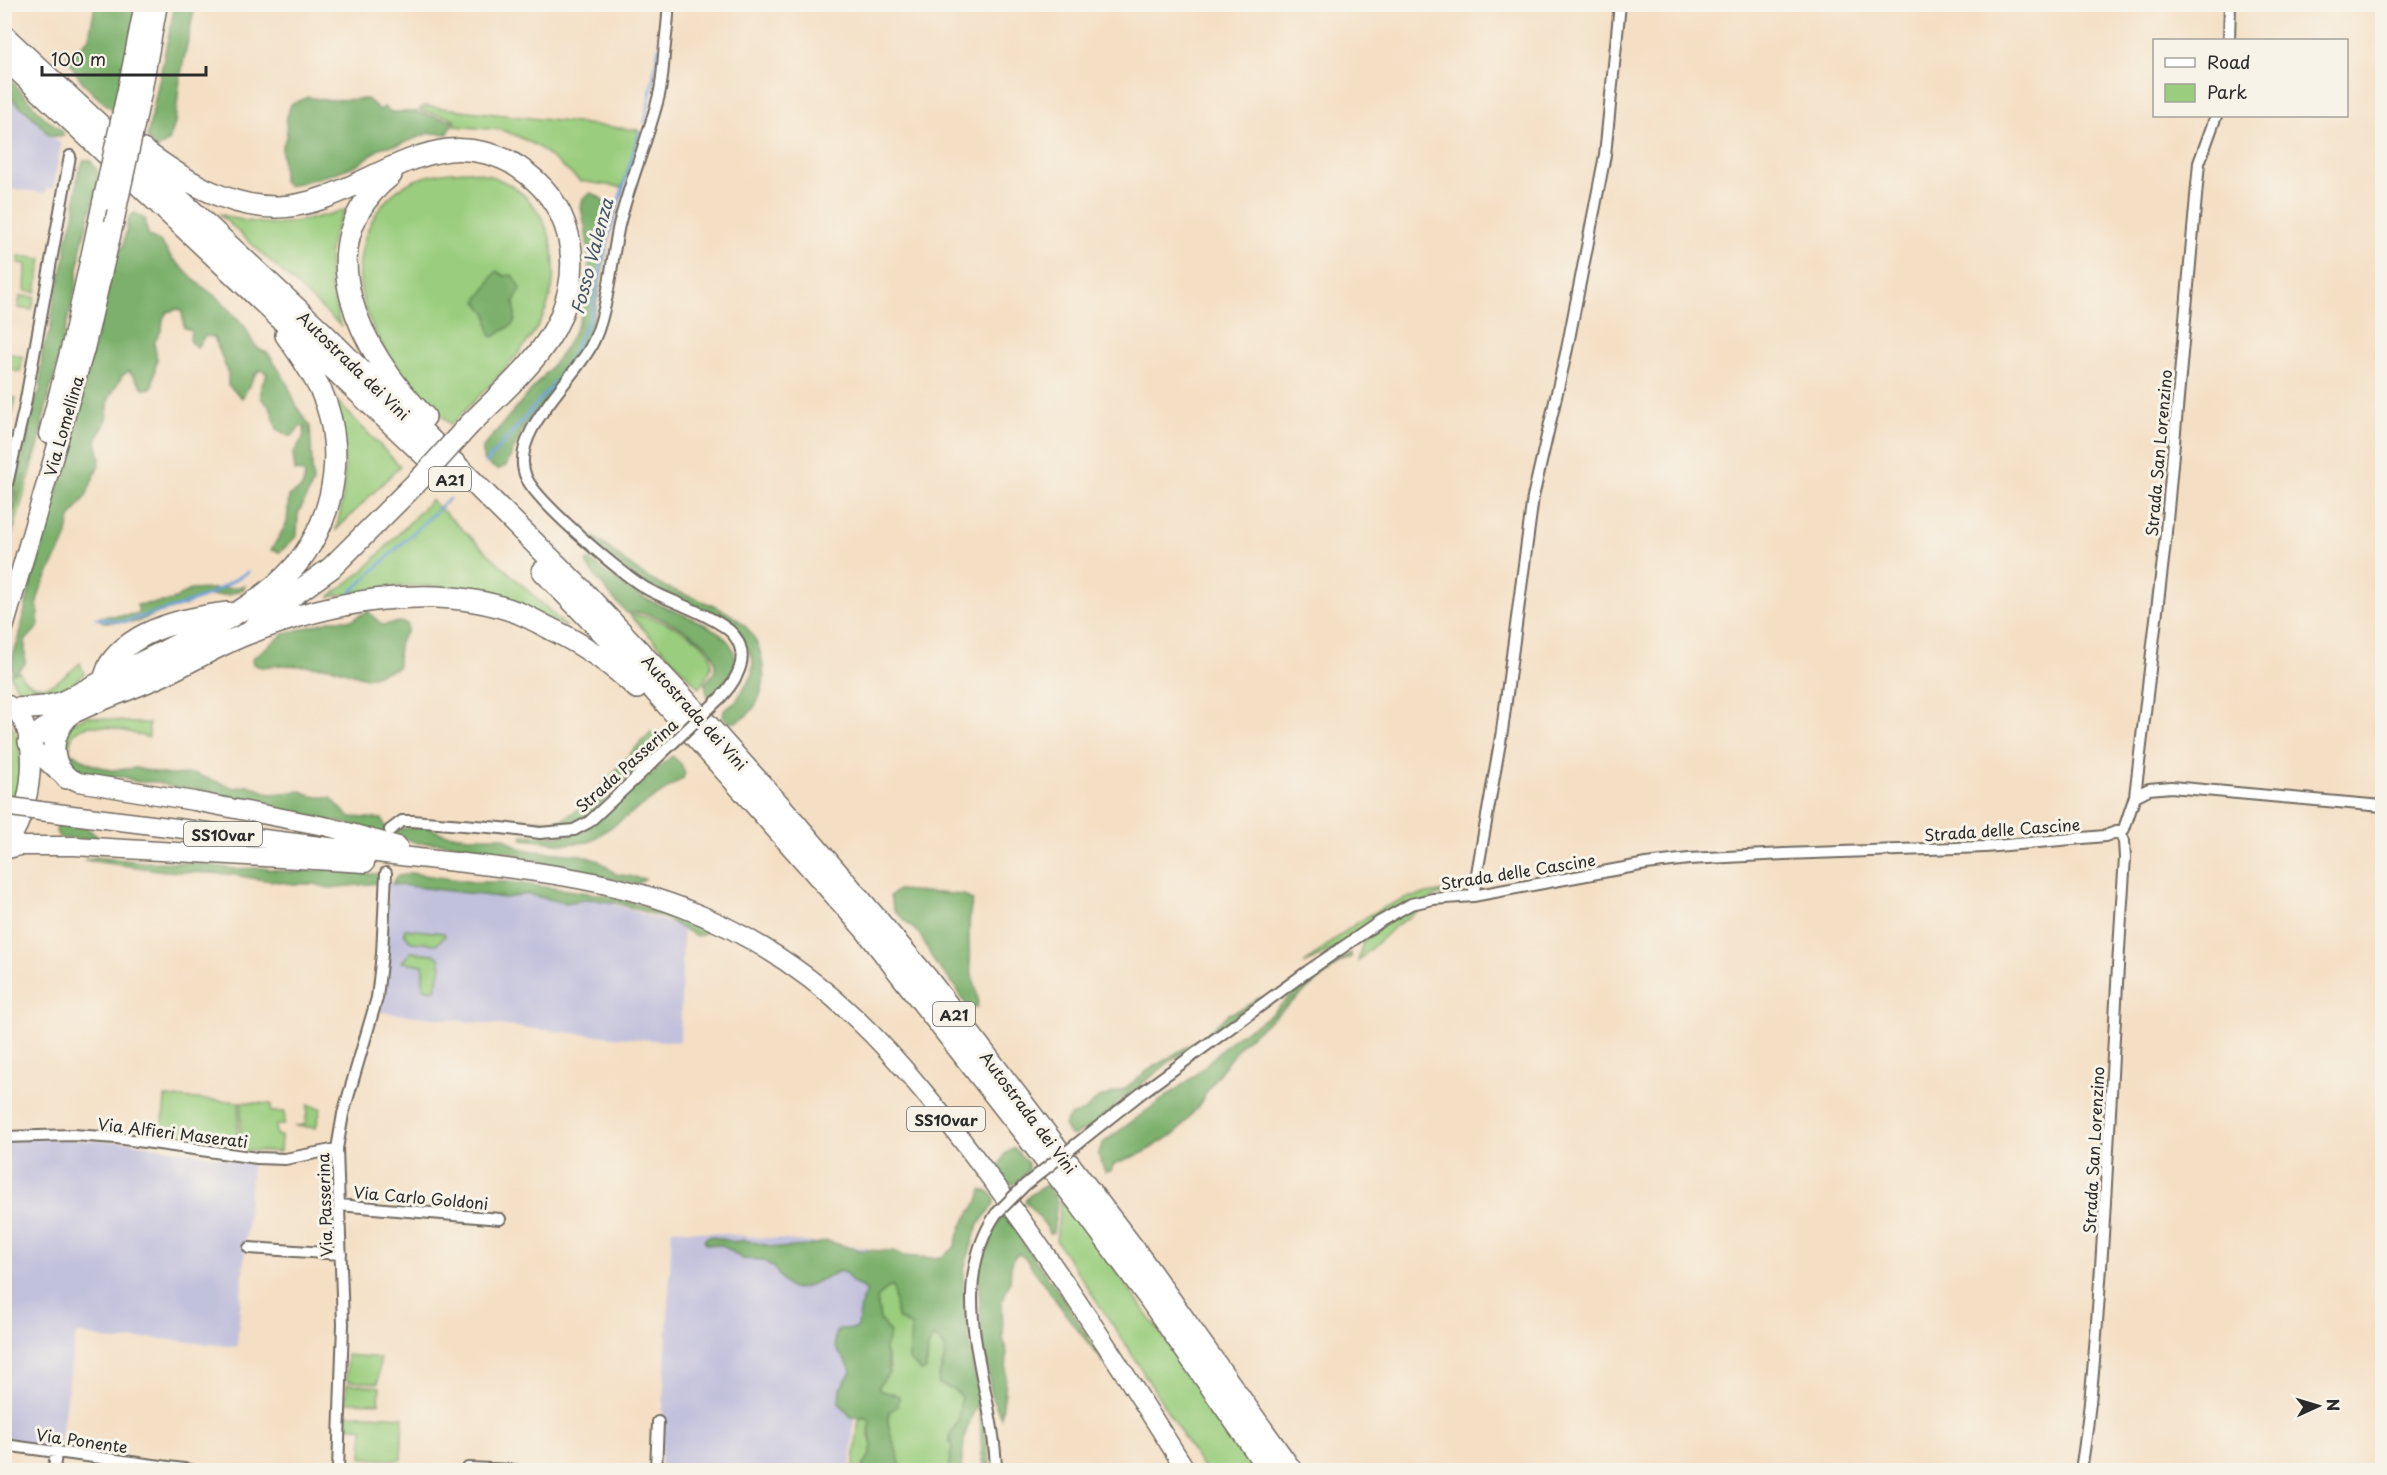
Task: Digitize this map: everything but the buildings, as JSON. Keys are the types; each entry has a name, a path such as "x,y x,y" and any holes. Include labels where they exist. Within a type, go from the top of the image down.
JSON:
{"highway":[{"name":"Autostrada dei Vini","path":"4,36 322,332 580,588 783,809 927,978 1134,1249 1291,1470"},
{"name":"Autostrada dei Vini","path":"4,57 168,210 524,551 608,638 866,930 1079,1203 1149,1298 1269,1470"},
{"path":"46,75 186,181 247,205 278,207 305,204 416,158 451,150 471,150 509,161 538,181 553,198 567,226 572,272 569,294 559,320 546,342 518,376 422,477 331,568 243,636"},
{"path":"416,158 373,189 360,208 353,225 346,248 346,273 350,298 362,333 378,360 420,412 476,469 580,588"},
{"path":"10,706 45,707 61,703 237,612 278,584 303,556 323,521 332,492 336,462 332,422 322,393 284,332 189,236 168,210"},
{"path":"30,744 49,725 79,710 160,676 243,636 314,612 387,598 423,597 470,600 518,613 578,643 624,675 664,714 786,851 866,930"},
{"path":"208,629 288,599"},
{"path":"104,681 110,664 127,645 185,620 237,612"},
{"path":"67,778 56,761 54,740 63,722 79,710"}],"main road":[{"path":"135,89 144,4"},
{"path":"135,89 158,4"},
{"name":"Via Lomellina","path":"4,584 49,430 72,341 102,202 135,89"},
{"name":"Via Lomellina","path":"4,628 85,349 114,223 135,89"},
{"path":"4,688 10,706 26,727 30,744 29,784 24,814 14,835 4,848"},
{"path":"4,848 74,846 400,865 410,857 398,846 329,828 194,801 88,784 67,778 30,744"},
{"name":"SS10var","path":"4,806 410,857 602,884 684,908 727,928 774,955 828,992 866,1026 907,1070 1025,1225 1095,1326 1186,1470"}],"street":[{"name":"Strada Passerina","path":"390,830 402,821 412,821 540,833 574,830 589,822 720,698 739,676 741,662 739,646 733,634 718,624 646,589 602,554 567,524 535,489 526,477 523,456 526,440 537,420 568,381 591,346 601,317 620,223 660,92 668,4"},
{"path":"1473,896 1502,731 1533,497 1567,349 1605,155 1620,4"},
{"path":"2229,39 2230,4"},
{"name":"Strada San Lorenzino","path":"2135,796 2165,543 2199,164 2216,117"},
{"path":"4,497 24,410 70,156"},
{"path":"2120,832 2127,823 2135,796 2149,789 2171,787 2382,806"},
{"name":"Strada delle Cascine","path":"996,1470 993,1434 974,1332 972,1291 977,1250 981,1238 996,1214 1025,1185 1153,1084 1381,921 1411,904 1433,899 1473,896 1646,864 1689,859 1784,854 1985,848 2105,836 2120,832"},
{"name":"Strada San Lorenzino","path":"2081,1470 2087,1434 2094,1356 2109,1145 2125,858 2124,841 2120,832"},
{"name":"Via Passerina","path":"338,1470 344,1324 337,1149 343,1114 377,998 382,954 386,873"},
{"name":"Via Alfieri Maserati","path":"4,1137 73,1135 117,1138 257,1158 285,1158 337,1149"},
{"name":"Via Carlo Goldoni","path":"339,1205 500,1219"},
{"path":"249,1248 341,1254"},
{"path":"656,1470 658,1422"},
{"name":"Via Ponente","path":"4,1445 191,1470"},
{"path":"54,1470 56,1452"},
{"path":"468,1468 515,1470"}],"shaded area":[{"path":"4,90 61,144 53,189 46,188 46,193 5,188"},
{"path":"388,883 599,899 683,928 680,1040 677,1042 591,1035 379,1012"},
{"path":"31,1138 130,1142 252,1163 237,1347 152,1338 114,1341 76,1333 59,1449 5,1441 4,1140"},
{"path":"672,1230 869,1248 850,1470 660,1470"}],"green space":[{"path":"95,5 137,5 115,111 86,86 74,70 67,53 75,52 89,38"},
{"path":"175,5 195,5 180,79 175,123 169,141 157,149 147,138"},
{"path":"5,74 43,116 62,131 64,136 50,136 31,115 6,95"},
{"path":"308,97 325,100 367,99 380,110 384,107 391,112 416,112 453,121 448,134 429,133 398,145 382,147 359,164 288,186 283,181 282,147 287,136 286,120 291,104"},
{"path":"425,106 638,130 639,132 623,186 620,187 580,181 537,146 515,135 501,130 454,126 455,122 452,118 419,110"},
{"path":"84,160 90,160 97,170 98,183 81,247 76,286 38,440 14,512 16,485 27,448 27,421 40,391 42,352 50,331 54,301 66,254 66,242 74,217 78,173"},
{"path":"469,171 496,178 517,189 533,204 544,223 551,243 554,265 552,287 546,309 536,329 507,367 451,425 401,373 379,339 363,300 360,258 363,243 376,214 397,190 425,177"},
{"path":"591,193 601,198 606,205 606,252 594,318 585,344 554,390 524,427 506,466 497,470 483,460 483,447 548,371 579,322 585,304 589,262 581,207 583,198"},
{"path":"345,210 333,236 329,258 332,293 341,326 219,214 252,222 282,223 312,219"},
{"path":"135,213 146,220 149,236 160,241 172,258 199,284 218,298 245,327 253,343 260,350 268,353 286,381 298,409 310,426 313,483 298,514 297,536 280,552 271,550 287,523 289,496 302,488 305,476 303,472 295,471 293,454 303,438 305,426 300,426 292,436 277,429 271,408 261,398 261,386 267,375 264,371 260,370 255,375 242,398 228,385 228,373 214,337 205,336 197,347 190,342 191,330 184,328 182,311 178,309 167,312 163,319 162,329 154,343 157,359 152,388 144,389 129,371 122,376 109,398 106,421 96,441 100,459 98,467 86,496 70,518 66,539 41,588 37,601 39,626 25,641 25,664 16,672 12,672 11,661 19,639 35,567 39,560 42,532 51,519 56,492 74,442 90,361 115,258 123,246 129,217"},
{"path":"19,256 42,259 36,292 25,291 26,264 18,263"},
{"path":"497,271 504,276 512,275 520,288 514,301 514,322 494,337 490,335 487,314 477,301"},
{"path":"20,296 35,297 32,310 18,308"},
{"path":"5,352 23,357 20,372 5,368"},
{"path":"4,397 16,398 11,421 5,421"},
{"path":"334,398 400,466 336,530 343,496 344,464 341,432"},
{"path":"43,423 40,441 5,558 5,525 24,438 27,428 26,453 14,491 14,512"},
{"path":"431,500 567,627 485,595 451,587 394,587 329,597 364,570"},
{"path":"594,537 632,567 657,583 720,608 734,616 746,627 755,640 764,674 759,698 754,708 746,716 731,723 723,717 724,710 735,703 752,676 753,659 740,634 724,619 640,581 591,541"},
{"path":"586,561 591,561 644,598 702,623 719,633 731,645 735,659 729,676 710,697 707,695 705,683 714,672 715,661 711,651 692,634 667,621 644,613 627,613 588,567"},
{"path":"245,585 244,589 229,595 203,596 186,605 160,612 137,622 103,622 96,618 139,613 137,605 171,601 190,590 234,588"},
{"path":"368,611 382,625 400,622 407,624 407,632 403,636 398,652 398,667 394,669 366,678 330,667 280,665 261,667 253,664 254,657 284,634 333,620 352,620"},
{"path":"630,615 664,622 688,634 706,649 712,662 699,688"},
{"path":"80,663 84,674 63,691 49,698 35,698 22,692 10,674 20,672 27,682 43,687 63,678"},
{"path":"5,716 16,735 20,777 18,803 5,835"},
{"path":"87,716 132,723 149,723 149,738 113,728 87,727 77,730 71,739 70,752 64,756 65,731"},
{"path":"651,732 659,736 663,745 585,819 564,827 538,828 494,822 496,818 558,821 570,815 594,794"},
{"path":"69,754 111,770 136,768 168,775 195,774 235,788 249,785 270,794 302,791 311,796 331,798 348,816 382,819 386,828 382,835 363,827 248,804 209,790 176,788 156,782 137,782 124,777 92,777 74,769 64,758"},
{"path":"672,756 681,764 685,773 683,778 589,842 564,844 522,839 523,835 554,836 585,831"},
{"path":"58,822 84,826 102,840 60,838 56,832"},
{"path":"421,826 441,833 467,837 503,837 519,848 534,851 581,855 599,861 616,874 645,879 637,884 598,876 582,870 557,867 509,852 483,851 468,846 438,843 418,843 395,835 397,830"},
{"path":"96,857 144,862 195,863 234,869 261,868 291,872 338,869 362,874 381,874 379,883 329,888 314,884 294,884 230,874 165,871 84,860"},
{"path":"410,873 473,882 507,882 605,895 657,910 707,931 696,936 664,918 617,903 590,899 565,903 527,894 506,898 392,884 396,877"},
{"path":"898,890 964,895 973,901 969,945 971,970 978,998 977,1007 972,1008 964,1002 956,987 935,963 920,935 894,910 890,896"},
{"path":"1463,890 1438,895 1304,964 1377,911 1411,897"},
{"path":"1455,901 1419,911 1395,926 1358,961 1363,942 1382,925 1410,909 1429,903"},
{"path":"405,929 444,933 445,936 437,944 411,942 404,933"},
{"path":"411,952 434,954 439,958 441,968 435,990 423,988 423,965 402,962"},
{"path":"1351,953 1351,957 1341,962 1242,1043 1214,1080 1197,1108 1176,1133 1143,1153 1114,1164 1111,1171 1105,1172 1098,1154 1104,1142 1193,1077 1233,1039 1268,1017 1297,990"},
{"path":"1257,998 1263,998 1192,1049 1176,1057 1120,1101 1097,1124 1073,1136 1069,1134 1064,1125 1070,1116 1085,1111 1097,1099 1124,1089 1147,1071 1204,1036 1229,1014 1244,1008"},
{"path":"165,1097 240,1102 236,1149 162,1137"},
{"path":"242,1102 271,1104 271,1112 285,1112 284,1125 276,1125 276,1135 281,1136 280,1152 239,1150"},
{"path":"308,1105 321,1108 316,1128 295,1126 305,1125"},
{"path":"1014,1148 1028,1163 1028,1171 1014,1184 1009,1184 998,1169 1005,1154"},
{"path":"1046,1185 1057,1201 1053,1233 1049,1234 1046,1226 1025,1201"},
{"path":"981,1190 990,1192 995,1199 993,1206 978,1225 964,1269 963,1284 969,1342 981,1392 991,1470 986,1470 983,1462 981,1421 977,1404 965,1434 961,1468 960,1470 948,1470 952,1447 949,1436 958,1422 961,1396 953,1389 938,1384 946,1352 940,1341 933,1337 928,1348 926,1370 921,1371 909,1360 911,1326 897,1318 893,1287 889,1287 877,1298 880,1320 890,1333 885,1349 889,1373 879,1385 879,1390 899,1396 898,1406 889,1412 888,1425 900,1466 905,1470 862,1470 872,1450 870,1420 851,1417 839,1403 840,1389 851,1372 847,1362 837,1350 835,1339 836,1332 840,1329 855,1329 858,1326 862,1300 867,1291 840,1271 803,1288 792,1289 784,1283 775,1269 763,1260 742,1259 723,1245 707,1244 704,1240 709,1236 735,1242 744,1240 778,1248 808,1246 827,1241 859,1250 894,1251 903,1256 942,1257 954,1248 962,1225 978,1201"},
{"path":"1061,1201 1077,1216 1258,1470 1204,1470 1130,1351 1056,1240"},
{"path":"1005,1215 1009,1217 1028,1250 1064,1299 1105,1364 1026,1259 1019,1254 1014,1257 1010,1282 1002,1301 1003,1338 1007,1353 1001,1417 991,1396 988,1364 983,1357 978,1270 988,1247 993,1226"},
{"path":"889,1287 894,1287 897,1318 911,1326 927,1364 928,1347 933,1337 944,1346 946,1352 938,1384 953,1389 961,1396 958,1422 952,1430 949,1442 952,1447 948,1470 905,1470 900,1466 888,1425 894,1393 884,1393 879,1390 879,1384 890,1368 885,1349 887,1329 880,1320 877,1298"},
{"path":"347,1355 380,1358 378,1383 347,1381"},
{"path":"347,1384 380,1387 379,1403 346,1402"},
{"path":"347,1414 403,1417 401,1460 362,1458 363,1428 347,1426"},
{"path":"859,1419 870,1420 869,1436 872,1446 870,1456 862,1470 853,1470"}],"waterway":[{"name":"Fosso Valenza","path":"645,123 659,48"},
{"name":"Fosso Valenza","path":"486,463 563,373 590,318 610,231 640,132"},
{"name":"Fosso Valenza","path":"348,595 449,499"},
{"path":"2150,623 2161,532"},
{"path":"96,618 124,622 180,606 209,595 248,572"}]}
